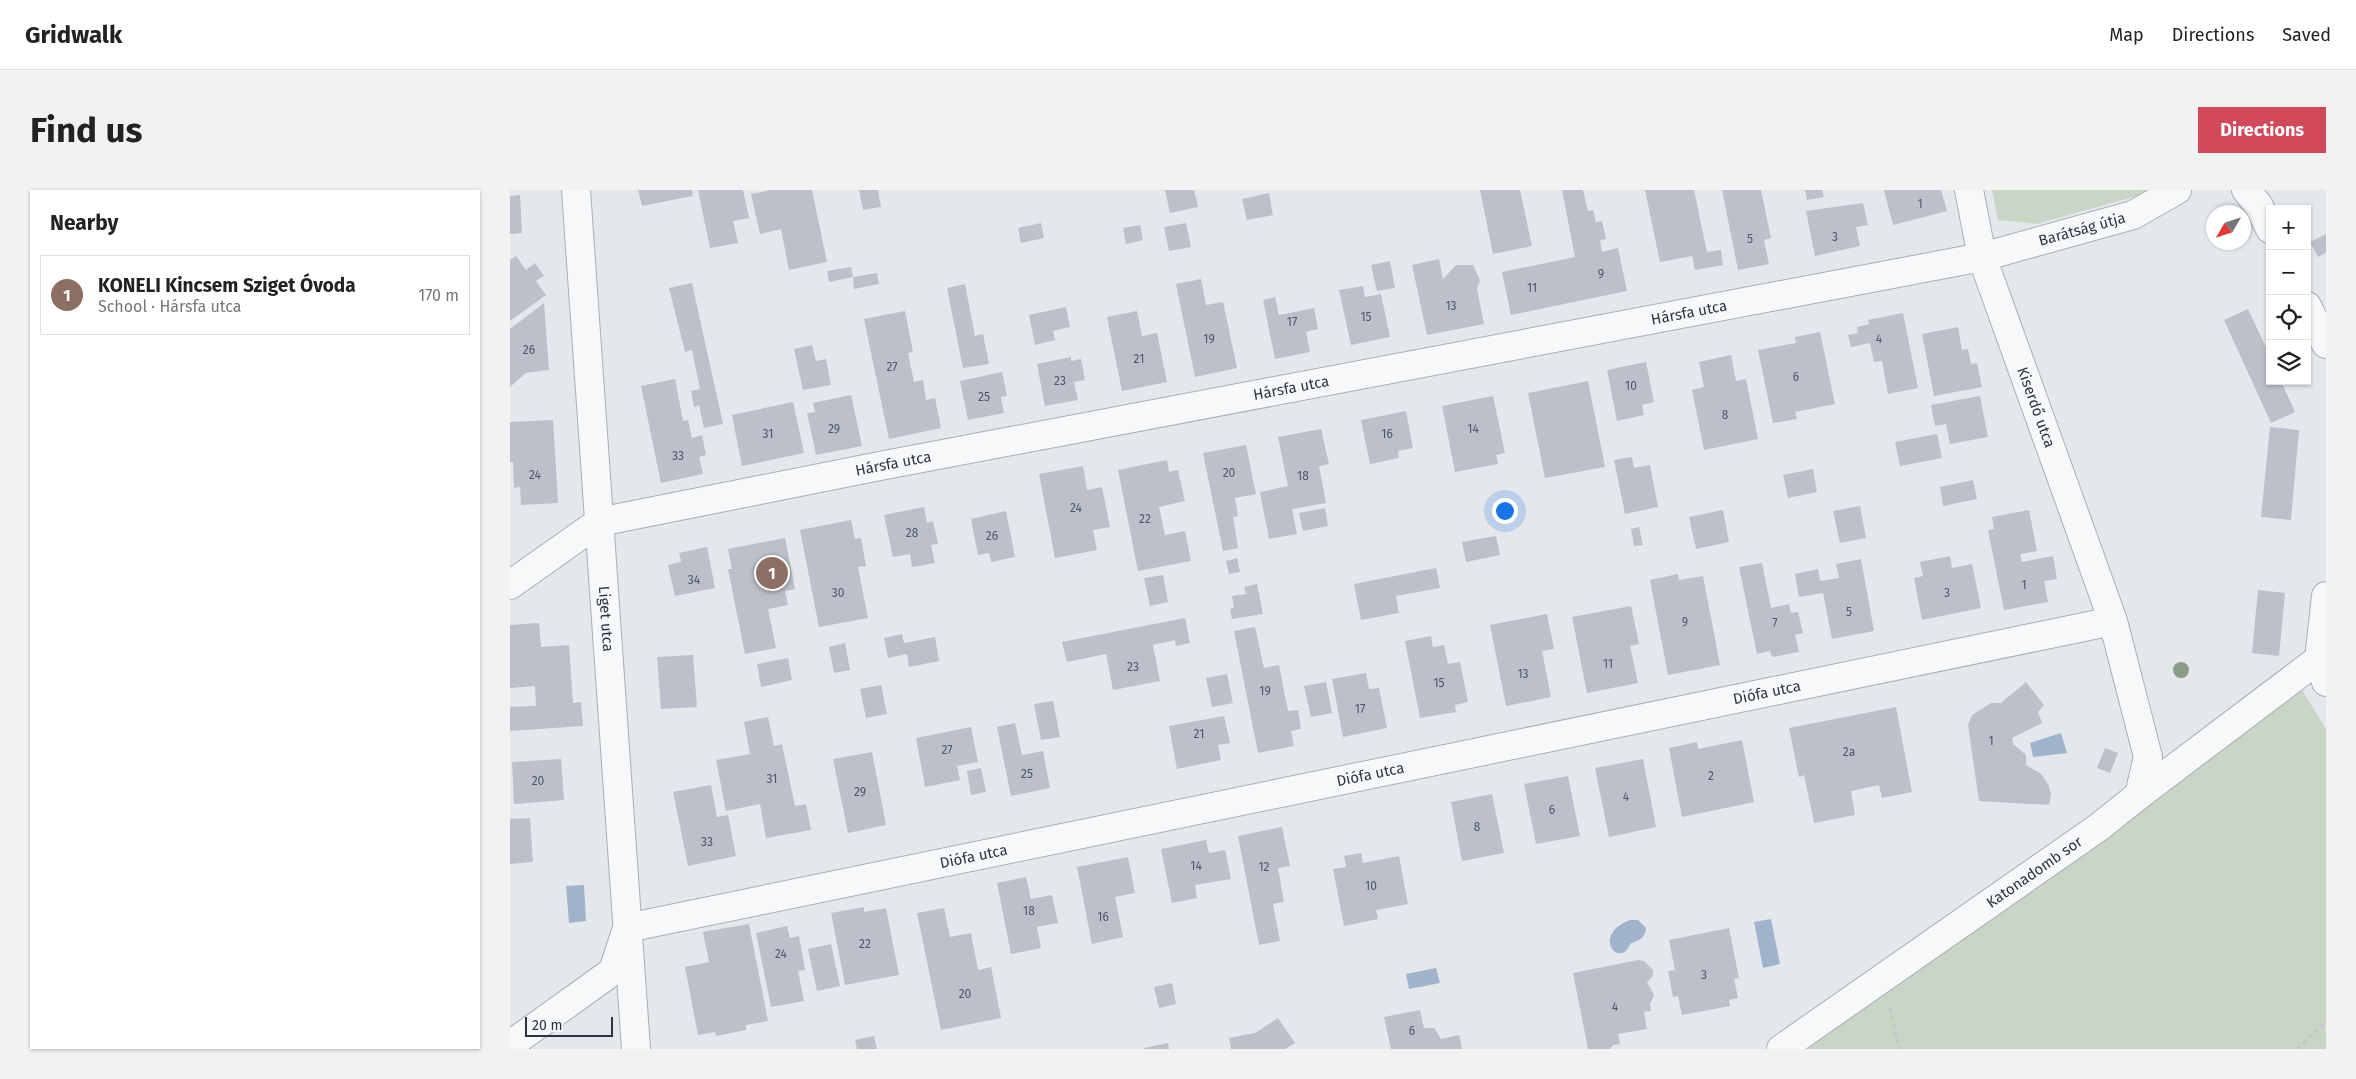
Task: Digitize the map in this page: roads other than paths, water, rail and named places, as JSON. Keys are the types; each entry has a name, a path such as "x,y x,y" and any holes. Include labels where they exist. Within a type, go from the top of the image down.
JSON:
{"street":[{"name":"Liget utca","path":"576,190 636,1049"},
{"name":"Kiserdő utca","path":"1969,190 1982,257 2113,622"},
{"name":"Barátság útja","path":"1982,257 2133,215 2178,190"},
{"path":"2246,190 2259,206 2266,221"},
{"name":"Hársfa utca","path":"599,522 924,458 1982,257"},
{"path":"2311,314 2326,344"},
{"path":"510,585 599,522"},
{"path":"2323,671 2326,596"},
{"path":"2113,622 2148,757 2139,795"},
{"name":"Diófa utca","path":"627,928 2113,622"},
{"name":"Katonadomb sor","path":"1781,1049 2099,827 2175,768 2323,671"},
{"path":"2148,757 2175,768"},
{"path":"510,1044 613,971 627,928"}],"water":[{"path":"2061,733 2067,753 2033,757 2030,743"},
{"path":"584,885 586,921 569,923 566,886"},
{"path":"1771,919 1780,964 1763,968 1754,922"},
{"path":"1630,920 1638,920 1646,928 1644,935 1641,939 1630,944 1625,951 1615,952 1611,947 1610,941 1612,934 1618,926"},
{"path":"1436,968 1440,983 1409,989 1406,974"}],"place":[{"name":"KONELI Kincsem Sziget Óvoda","path":"772,573"}]}
